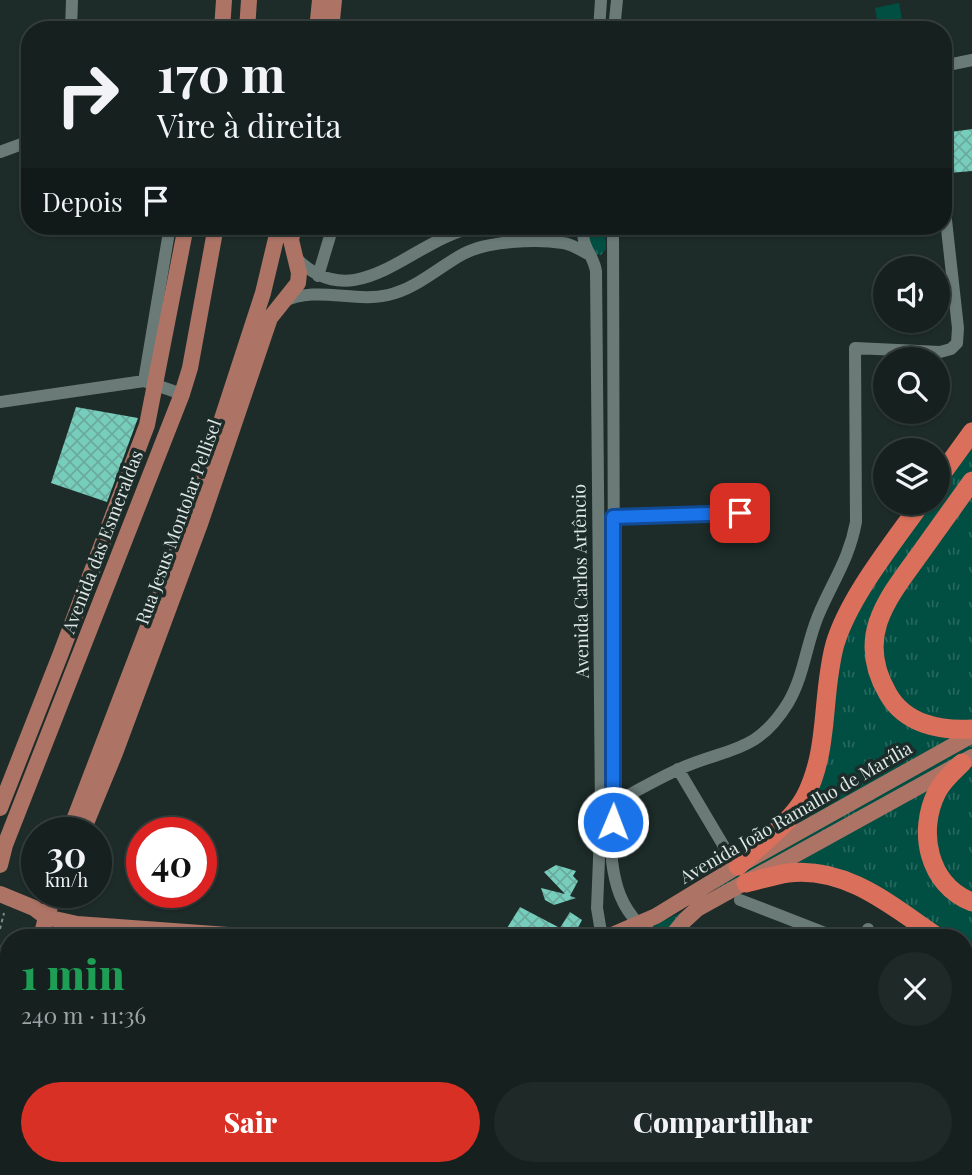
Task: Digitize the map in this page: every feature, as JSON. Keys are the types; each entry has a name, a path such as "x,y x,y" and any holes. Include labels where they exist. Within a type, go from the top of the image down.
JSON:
{"highway":[{"path":"950,462 972,432"},
{"path":"972,481 884,606 875,633 874,649 882,685 901,710 927,725 942,729 972,729"},
{"path":"739,877 805,798 818,760 831,664 842,625 885,554 913,515"},
{"path":"967,760 943,781 937,792 929,813 927,849 933,866 943,880 955,892 972,902"},
{"path":"739,877 807,872 834,876 878,896 926,929"}],"main road":[{"path":"223,21 224,0"},
{"path":"248,21 249,0"},
{"path":"318,21 320,0"},
{"path":"332,21 334,0"},
{"name":"Avenida das Esmeraldas","path":"0,807 147,425 150,383 184,235"},
{"name":"Avenida das Esmeraldas","path":"0,865 5,845 182,394 190,368 214,235"},
{"name":"Rua Jesus Montolar Pellisel","path":"87,817 190,517 262,293 277,235"},
{"name":"Rua Jesus Montolar Pellisel","path":"77,817 109,750 200,524 270,318 298,283 293,235"},
{"path":"273,255 284,253 294,256"},
{"path":"262,293 266,299 282,302"},
{"path":"61,653 79,659"},
{"name":"Avenida João Ramalho de Marília","path":"677,929 697,909 739,877 972,735"},
{"name":"Avenida João Ramalho de Marília","path":"626,929 693,894 739,877 967,760"},
{"path":"0,894 40,912 77,924 108,929"},
{"path":"40,908 41,929"},
{"path":"40,912 43,908"},
{"path":"639,924 644,929"}],"street":[{"path":"71,21 72,0"},
{"path":"599,21 601,0"},
{"path":"615,21 617,0"},
{"path":"952,63 972,60"},
{"path":"0,152 21,144"},
{"path":"150,383 169,235"},
{"path":"318,276 330,235"},
{"path":"294,256 318,276 335,279 369,277 393,267 449,235"},
{"name":"Avenida Carlos Artêncio","path":"583,235 596,271 601,810 597,908 601,929"},
{"name":"Avenida Carlos Artêncio","path":"612,235 612,860 615,883 628,913 639,924"},
{"path":"601,810 678,769 752,743 771,727 789,701 802,673 817,619 852,545 856,522 855,348 940,352 951,349 957,343 958,328 948,235"},
{"path":"282,302 302,295 390,295 403,291 466,252 501,243 565,243 590,256 604,256 613,244"},
{"path":"0,402 150,383 182,394"},
{"path":"613,517 740,513"},
{"path":"600,629 614,629"},
{"path":"678,769 739,877 823,929"}],"green space":[{"path":"899,3 902,21 877,21 875,8"},
{"path":"589,235 605,235 606,249 601,255 592,254"},
{"path":"972,439 972,475 950,507 950,470"},
{"path":"972,485 972,724 955,726 906,709 878,660 887,607"},
{"path":"919,515 944,515 873,619 889,703 962,734 768,843 793,819 845,632"},
{"path":"972,741 972,750 716,892 715,889 746,868"},
{"path":"972,765 972,899 934,857 935,806 943,791"},
{"path":"934,786 920,833 972,910 972,929 932,929 875,890 784,869"},
{"path":"686,910 672,929 654,929 652,926"}],"building":[{"path":"972,129 972,171 952,173 952,132"},
{"path":"76,407 138,418 107,502 51,483"},
{"path":"556,865 576,871 573,876 578,881 570,896 576,898 554,905 545,900 541,888 565,894 544,872"},
{"path":"520,907 560,928 570,912 582,920 577,929 507,929"}],"route":[{"path":"613,822 613,517 740,513"}]}
